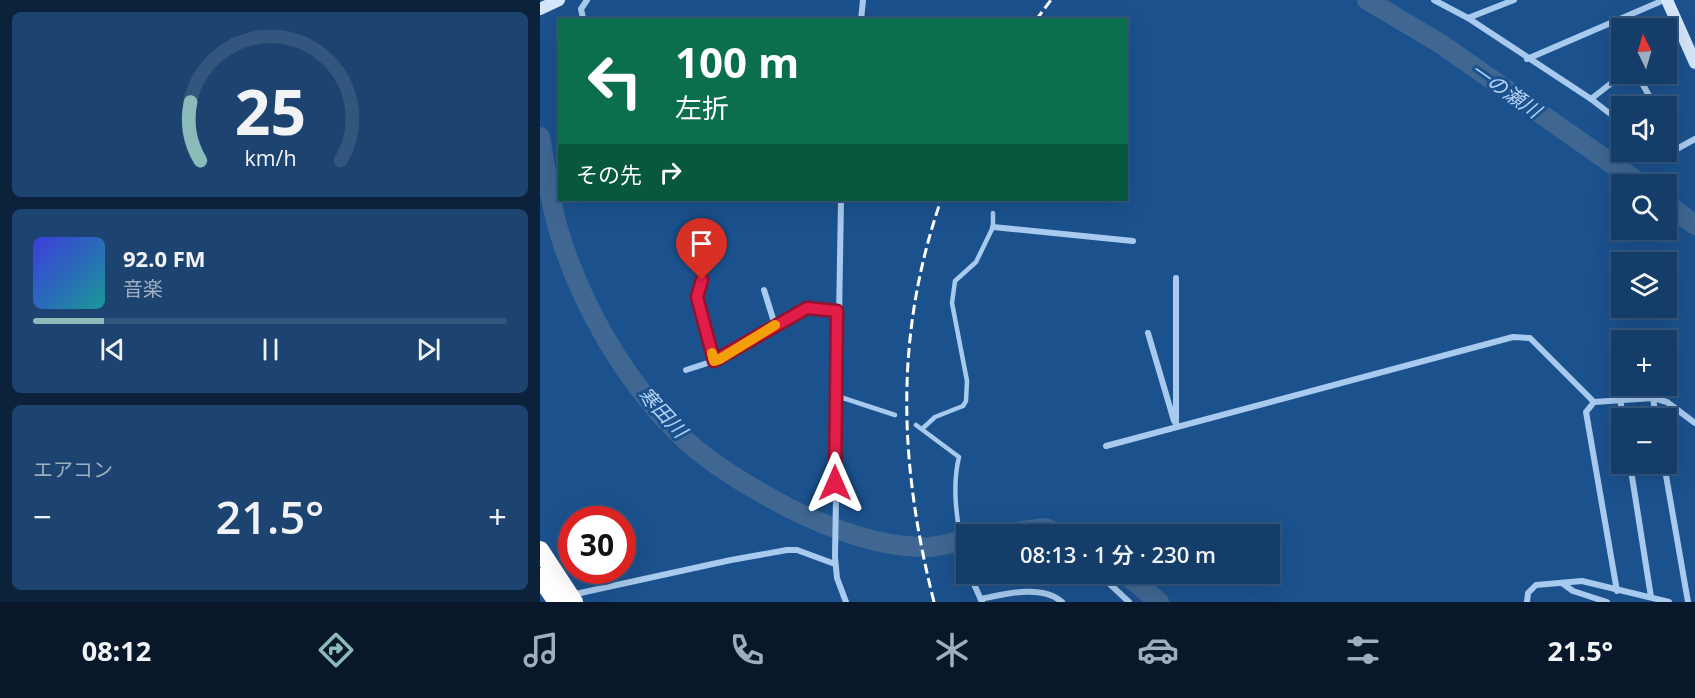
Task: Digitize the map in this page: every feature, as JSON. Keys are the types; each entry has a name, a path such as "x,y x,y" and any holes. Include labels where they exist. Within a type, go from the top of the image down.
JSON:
{"highway":[{"path":"540,550 560,600"},
{"path":"540,577 560,600"}],"street":[{"path":"540,9 559,0"},
{"path":"583,18 581,9 587,0"},
{"path":"861,18 863,0"},
{"path":"1434,0 1468,18 1611,114"},
{"path":"1468,18 1514,0"},
{"path":"1527,59 1666,0 1695,63"},
{"path":"1591,99 1611,83"},
{"path":"1677,149 1695,139"},
{"path":"841,201 837,311 835,561 846,602"},
{"path":"993,227 1133,241"},
{"path":"707,264 697,297 714,361"},
{"path":"1176,278 1176,427"},
{"path":"764,290 775,325"},
{"path":"686,370 714,361 807,308 837,311"},
{"path":"1148,333 1176,427"},
{"path":"1106,446 1513,337 1530,338 1594,402"},
{"path":"1620,398 1622,408"},
{"path":"1617,591 1586,412 1594,402 1620,398 1653,398 1667,402 1695,423"},
{"path":"1653,398 1654,408"},
{"path":"1632,474 1651,597"},
{"path":"1666,474 1688,602"},
{"path":"560,600 731,560 787,550 797,550 835,561"},
{"path":"1527,602 1528,593 1536,585 1582,581 1669,602"},
{"path":"1562,583 1573,591 1607,602"},
{"path":"974,584 982,600 1037,592 1055,596 1062,602"},
{"path":"1110,584 1129,602"}],"lane":[{"path":"922,429 935,417 963,406 966,401 967,381 952,303 955,281 976,262 993,227 993,213"},
{"path":"837,396 895,415"},
{"path":"916,425 959,457 955,482 958,524"}],"waterway":[{"name":"一の瀬川","path":"1367,0 1441,44 1627,174"},
{"name":"寒田川","path":"540,137 557,223 569,262 592,314 638,387 687,442 728,473 757,491 803,515 856,536 912,547 930,547 956,542"},
{"name":"一の瀬川","path":"1677,211 1695,225"},
{"name":"寒田川","path":"1137,584 1159,602"}],"railway":[{"path":"1038,18 1051,0"},
{"path":"934,602 922,551 914,500 908,450 907,400 909,351 915,301 941,201"}],"slow traffic":[{"path":"712,353 714,361 720,359 775,325"}],"route":[{"path":"702,280 697,297 714,361 737,350 780,322 807,308 837,311 835,483"}]}
